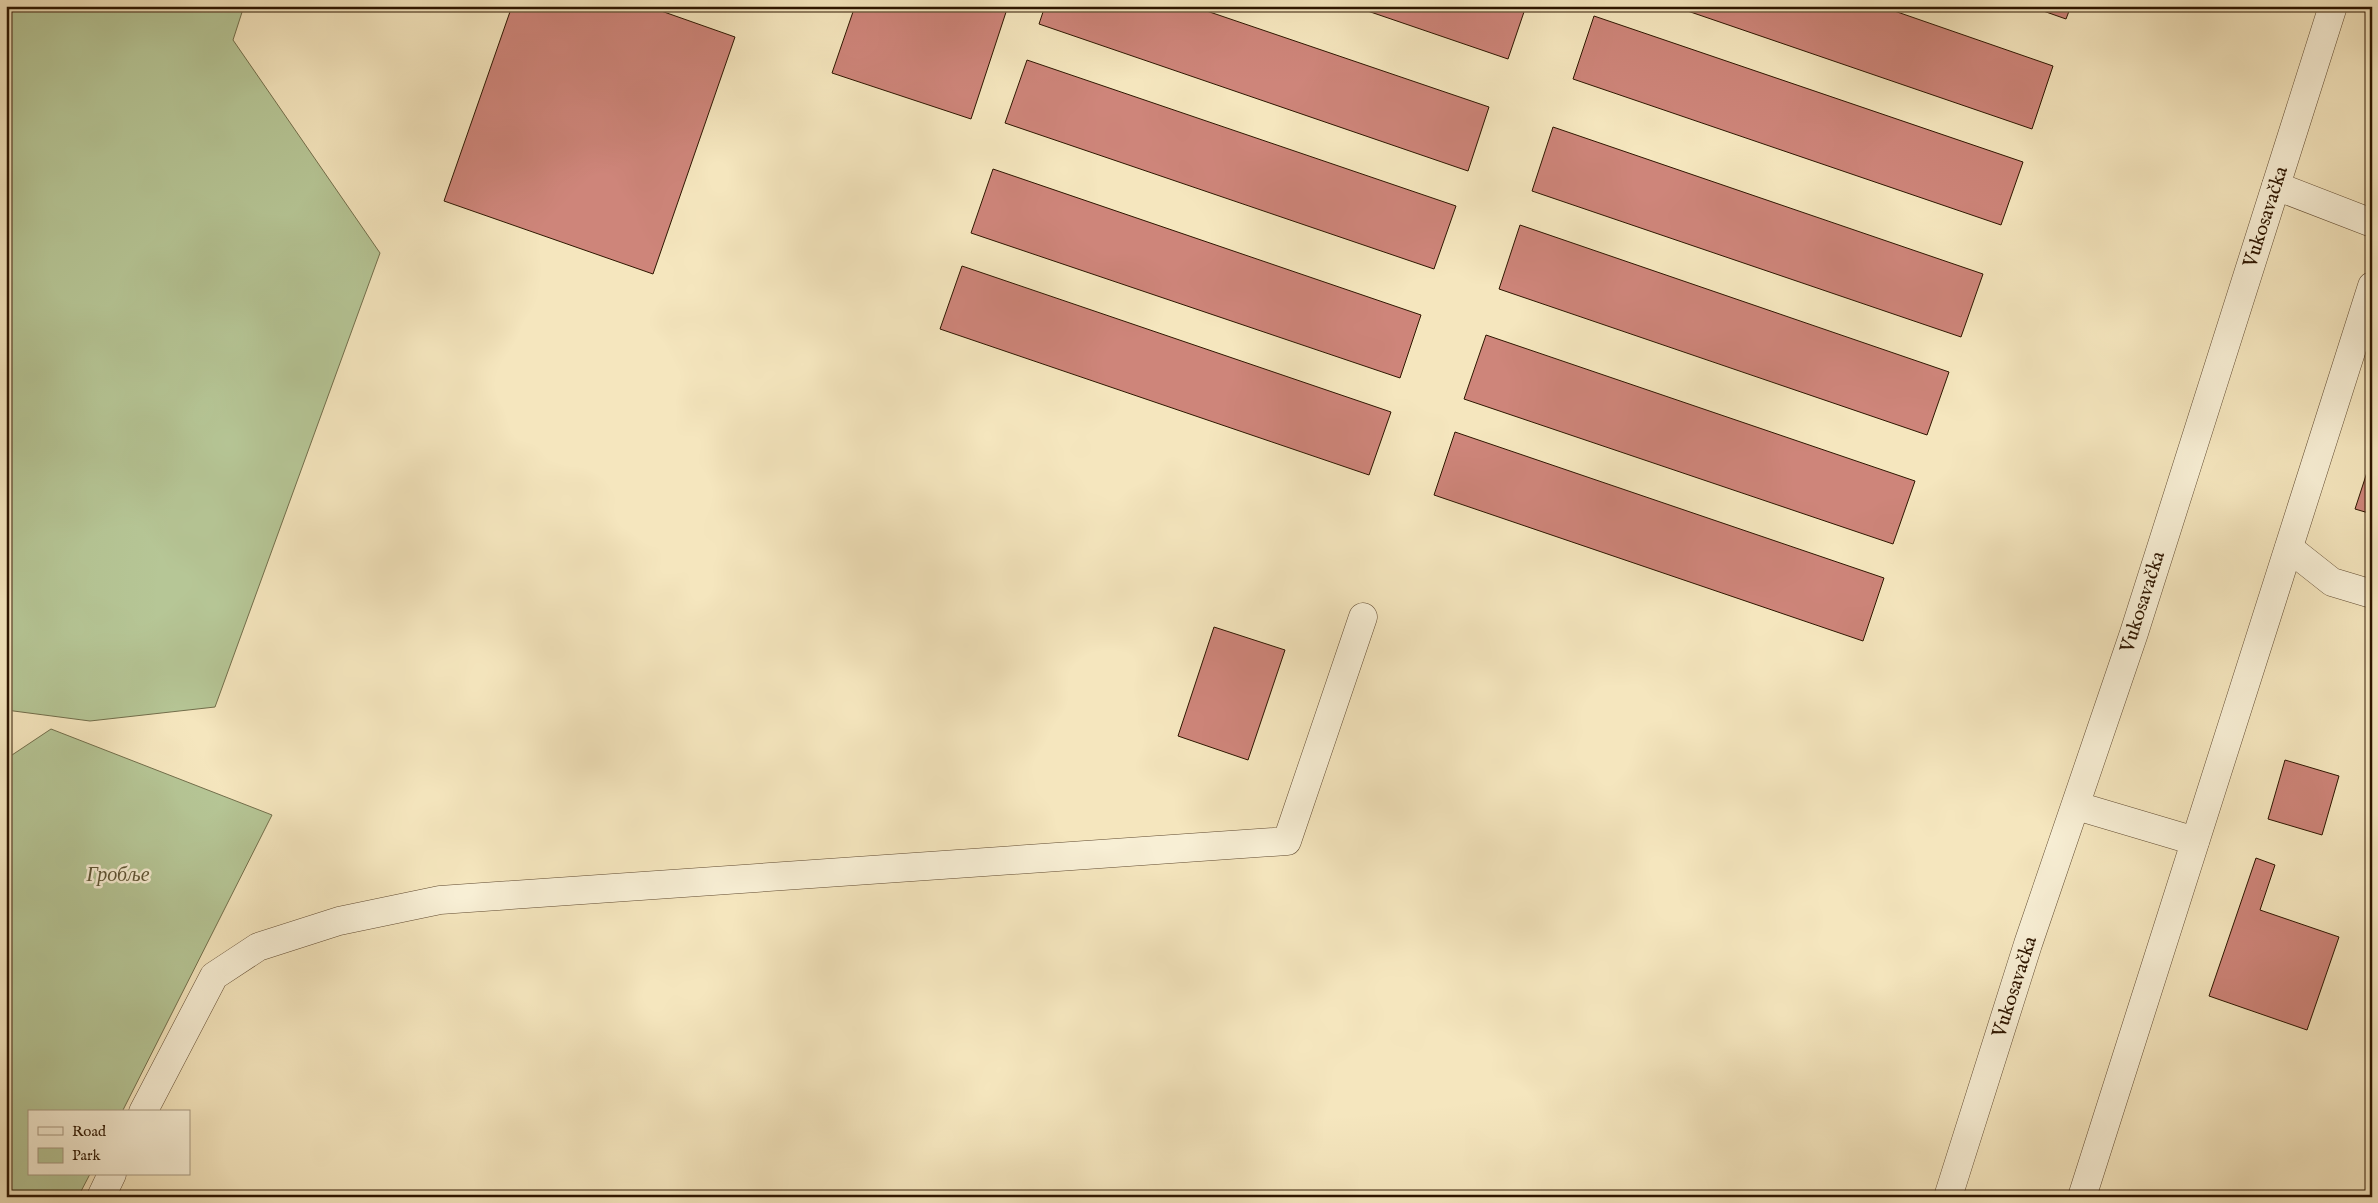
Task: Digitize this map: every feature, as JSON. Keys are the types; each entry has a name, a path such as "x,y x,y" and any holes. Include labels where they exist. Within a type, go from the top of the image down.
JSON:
{"street":[{"name":"Vukosavačka","path":"1948,1197 2028,944 2077,806 2333,6"},
{"path":"2276,186 2372,223"},
{"path":"2082,1197 2372,286"},
{"path":"2289,548 2332,582 2372,594"},
{"path":"143,1110 214,976 258,947 339,922 440,900 1287,841 1362,618"},
{"path":"2077,806 2194,841"},
{"path":"101,1197 111,1176"}],"green space":[{"path":"6,6 244,6 233,40 380,253 215,707 90,721 6,710"},
{"name":"Гробље","path":"51,729 272,815 123,1110 28,1110 28,1176 89,1176 78,1197 6,1197 6,759"}],"building":[{"path":"512,6 647,6 735,37 653,274 444,201"},
{"path":"855,6 1008,6 971,119 832,73"},
{"path":"1045,6 1192,6 1489,107 1468,171 1039,24"},
{"path":"1353,6 1526,6 1508,59"},
{"path":"1673,6 1880,6 2053,66 2032,129"},
{"path":"2029,6 2071,6 2066,19"},
{"path":"1594,16 2023,162 2001,225 1573,79"},
{"path":"1027,60 1456,206 1434,269 1005,123"},
{"path":"1553,127 1983,274 1961,337 1532,191"},
{"path":"993,169 1421,315 1400,378 971,233"},
{"path":"1520,225 1949,372 1927,435 1499,289"},
{"path":"962,266 1391,412 1369,475 940,329"},
{"path":"1486,335 1915,481 1893,544 1464,399"},
{"path":"1455,432 1884,578 1863,641 1434,495"},
{"path":"2372,457 2372,514 2355,509"},
{"path":"1214,627 1285,650 1248,760 1178,736"},
{"path":"2285,760 2339,776 2322,835 2268,819"},
{"path":"2256,858 2275,865 2260,910 2339,937 2307,1030 2209,996"}]}
